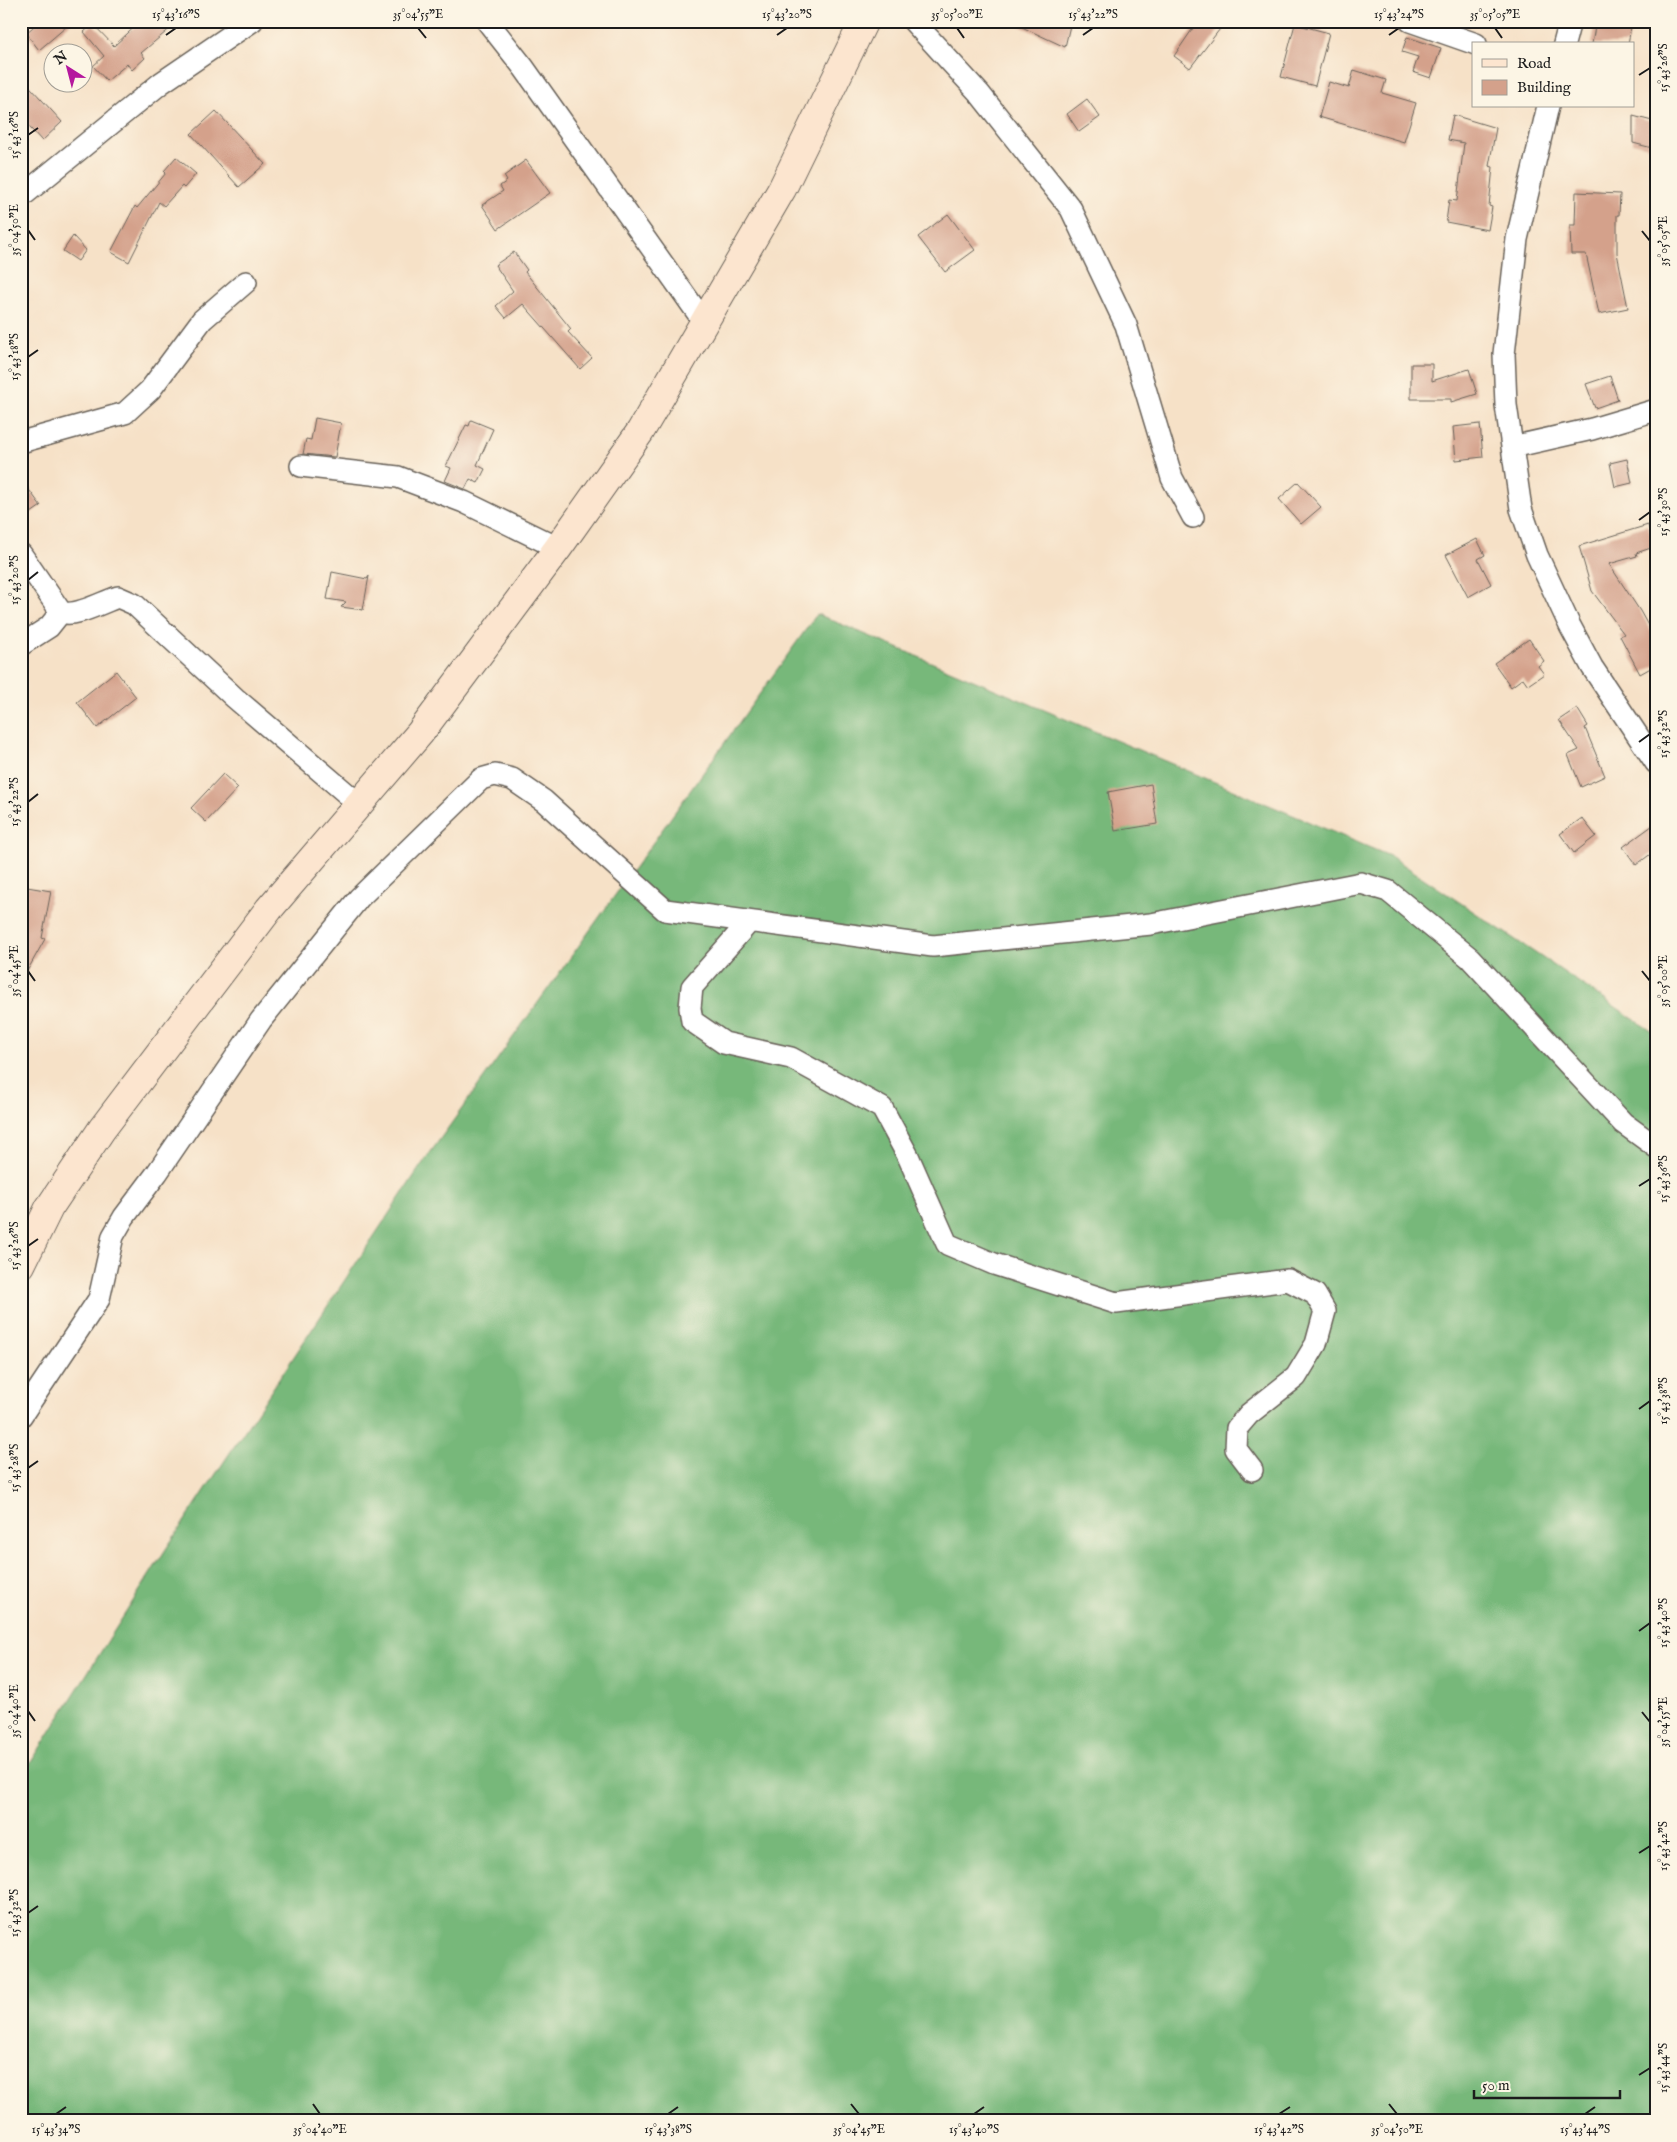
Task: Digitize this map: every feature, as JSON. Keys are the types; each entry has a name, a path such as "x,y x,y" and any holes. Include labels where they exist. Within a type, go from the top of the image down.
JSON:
{"main road":[{"path":"21,1265 49,1208 102,1129 270,909 420,733 558,548 640,432 782,189 864,21"}],"street":[{"path":"21,196 161,83 252,21"},
{"path":"487,21 524,68 704,322"},
{"path":"913,21 978,92 1071,209 1126,325 1172,478 1193,517"},
{"path":"1410,21 1472,43"},
{"path":"1565,42 1570,21"},
{"path":"1548,108 1517,239 1508,305 1504,354 1506,405 1521,509 1537,556 1570,626 1592,667 1656,763"},
{"path":"21,442 125,413 150,390 202,320 246,282"},
{"path":"1512,447 1592,428 1656,410"},
{"path":"301,466 398,478 464,502 558,548"},
{"path":"21,554 60,612 68,615 118,597 134,604 234,698 360,805"},
{"path":"21,645 49,627 60,612"},
{"path":"21,1416 99,1299 113,1236 124,1217 157,1173 260,1020 359,898 480,779 496,775 512,779 544,800 665,910 933,946 1151,924 1361,883 1388,891 1470,958 1623,1123 1656,1147"},
{"path":"749,922 692,987 690,1008 692,1021 724,1043 791,1058 882,1108 908,1156 947,1244 994,1264 1116,1303 1288,1280 1315,1294 1325,1310 1316,1344 1296,1377 1249,1414 1237,1428 1236,1449 1252,1470"}],"green space":[{"path":"817,614 1392,857 1656,1034 1656,2121 21,2121 21,1778 166,1549 420,1167"}],"building":[{"path":"40,21 73,21 48,42 42,42 42,47 39,50 26,33"},
{"path":"141,21 179,21 141,53 145,58 132,70 127,64 107,81 93,66 104,56 84,32 93,24 114,46"},
{"path":"1009,21 1071,21 1065,47"},
{"path":"1198,21 1226,21 1190,68 1174,56"},
{"path":"1596,21 1631,27 1628,42 1592,42"},
{"path":"1295,24 1329,33 1315,86 1281,77"},
{"path":"1407,37 1441,48 1431,78 1413,72 1418,57 1402,52"},
{"path":"1354,70 1386,80 1382,93 1416,103 1404,142 1319,117 1329,82 1349,88"},
{"path":"21,77 62,122 42,141 21,118"},
{"path":"1087,99 1100,117 1079,132 1067,114"},
{"path":"216,111 265,164 239,187 191,134"},
{"path":"1453,115 1496,128 1489,166 1493,167 1489,206 1492,207 1488,230 1446,222 1449,200 1457,201 1464,143 1448,140"},
{"path":"1633,116 1656,122 1656,149 1633,143"},
{"path":"176,157 196,174 164,206 159,202 129,262 111,252 135,206 137,208 166,173 164,171"},
{"path":"526,160 550,193 498,229 482,205 503,191 500,186 507,181 504,176"},
{"path":"1576,192 1620,194 1619,215 1617,215 1617,253 1628,308 1599,314 1586,254 1571,254 1570,225 1575,225"},
{"path":"948,214 975,250 945,272 918,237"},
{"path":"73,236 86,250 78,261 63,251"},
{"path":"514,252 527,270 525,272 571,329 568,332 592,358 580,369 523,304 506,318 496,306 513,291 495,265"},
{"path":"1411,364 1432,364 1432,381 1469,369 1477,394 1451,402 1451,399 1411,399"},
{"path":"1610,376 1618,400 1595,408 1586,384"},
{"path":"315,418 341,423 335,457 303,454 306,439 311,440"},
{"path":"471,420 493,429 477,465 485,469 478,483 470,479 465,489 445,481 451,468 446,466 466,425 469,426"},
{"path":"1480,424 1483,457 1456,460 1453,427"},
{"path":"1627,459 1632,483 1615,487 1610,463"},
{"path":"21,479 41,506 21,520"},
{"path":"1298,482 1321,507 1301,524 1279,499"},
{"path":"1648,525 1654,547 1636,553 1637,556 1609,564 1640,611 1656,640 1656,665 1640,674 1620,636 1624,634 1592,591 1579,546"},
{"path":"1477,539 1485,555 1478,559 1491,584 1468,597 1446,555"},
{"path":"332,572 367,579 369,576 363,610 341,607 346,602 327,599"},
{"path":"1529,639 1544,661 1538,666 1544,674 1528,685 1523,678 1511,687 1494,663"},
{"path":"116,671 136,697 97,728 77,702"},
{"path":"1577,708 1588,726 1585,728 1605,776 1581,787 1568,755 1579,750 1559,720"},
{"path":"223,774 238,788 206,822 191,808"},
{"path":"1151,784 1157,824 1115,831 1108,792"},
{"path":"1582,818 1596,836 1574,853 1560,834"},
{"path":"1656,823 1656,850 1636,865 1623,847"},
{"path":"21,886 51,891 42,938 45,939 21,982"}]}
